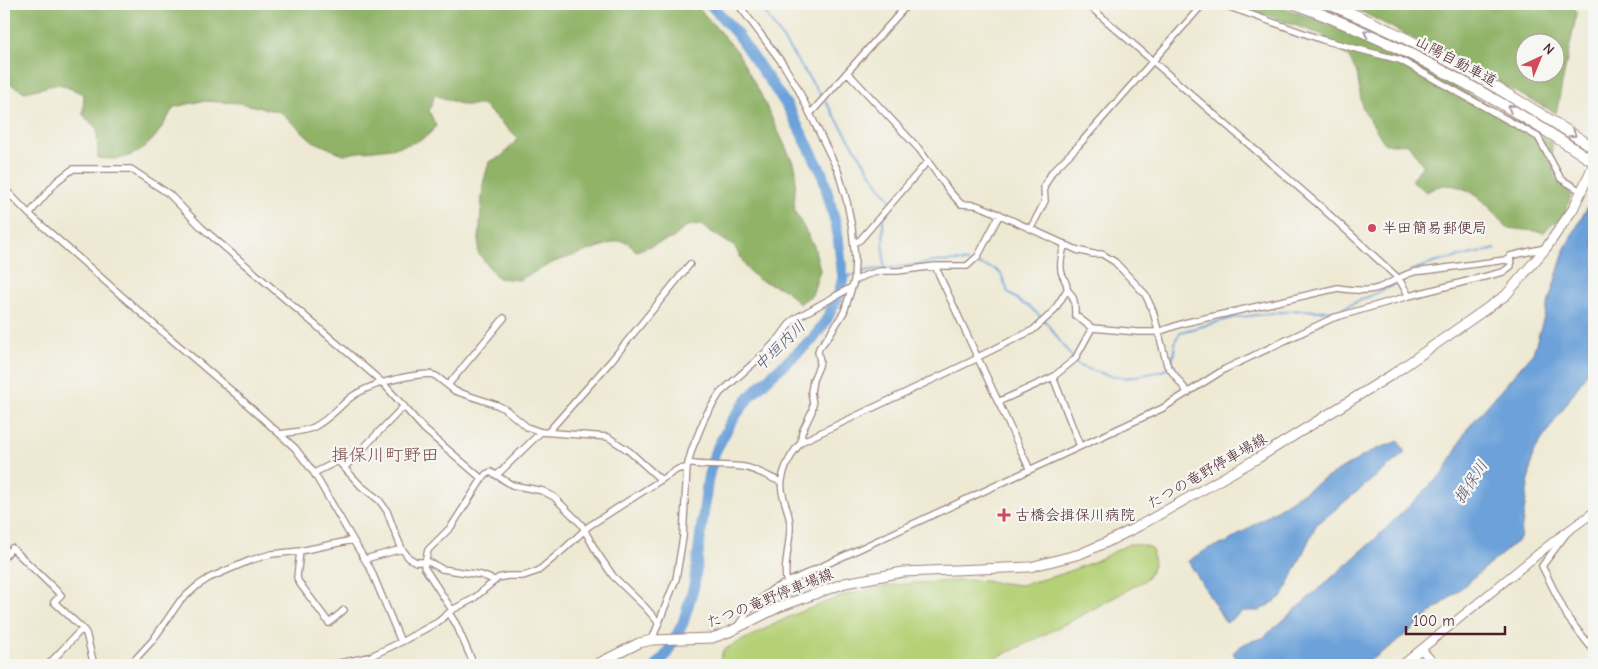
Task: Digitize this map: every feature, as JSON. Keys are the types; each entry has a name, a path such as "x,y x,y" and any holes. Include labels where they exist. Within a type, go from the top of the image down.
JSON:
{"highway":[{"name":"山陽自動車道","path":"1295,4 1406,51 1503,103 1594,163"},
{"name":"山陽自動車道","path":"1330,4 1460,66 1552,120 1594,148"}],"main road":[{"name":"たつの竜野停車場線","path":"595,665 638,643 655,640 712,638 736,629 780,607 845,583 903,572 1030,567 1080,554 1139,526 1258,458 1393,374 1506,295 1546,248 1573,209 1594,163"}],"street":[{"path":"738,4 788,71 830,153 842,184 851,220 854,243 851,285 844,312 819,348 820,361 811,392 812,411 802,432 801,442 782,476 782,489 790,524 786,569 787,583"},
{"path":"810,114 908,4"},
{"path":"1087,4 1320,206 1399,279 1409,296"},
{"path":"1031,228 1046,201 1044,187 1052,172 1078,146 1203,4"},
{"path":"1221,4 1323,40 1400,60 1538,137 1561,179 1581,191"},
{"path":"848,73 898,126 961,204 976,205 1000,214 1077,250 1102,254 1121,267 1145,294 1153,311 1168,367 1188,393"},
{"path":"854,243 860,240 928,161"},
{"path":"29,214 57,181 73,169 131,169 169,194 201,227 382,382 424,429 482,479"},
{"path":"4,188 29,214 156,327 240,398 301,456 314,473 365,559 402,642"},
{"path":"655,640 658,622 673,590 680,563 692,449 706,415 720,393 766,352 791,322 866,275 880,271 898,272 935,266 967,266 973,262 1000,214"},
{"path":"801,442 1033,330 1052,312 1067,290 1068,286 1061,268 1065,244"},
{"path":"736,629 744,614 759,599 773,589 1164,408 1225,369 1333,318 1503,272 1511,266 1510,256 1546,248"},
{"path":"1067,290 1074,299 1075,315 1092,328 1158,332 1184,323 1338,288 1352,290 1376,289 1415,270 1423,271 1505,260 1510,261"},
{"path":"549,432 611,361 690,264"},
{"path":"935,266 1030,470"},
{"path":"448,385 504,318"},
{"path":"998,402 1052,377 1074,360 1092,328"},
{"path":"280,434 307,430 314,427 325,421 350,398 371,386 382,382 430,374 465,395 505,409 527,427 541,432 608,437 629,451 662,480"},
{"path":"1052,377 1080,446"},
{"path":"344,468 404,406"},
{"path":"497,475 541,432"},
{"path":"314,473 338,461 360,486 379,500 387,510 402,548 409,558 416,562 429,562 442,569 494,580"},
{"path":"330,665 368,657 402,642 438,622 450,612 480,594 494,580 507,576 523,576 538,570 564,550 585,529 678,469 689,465 746,467 762,472 781,482"},
{"path":"474,665 450,612 424,568 428,550 451,527 486,474 492,472 512,485 543,491 554,497 585,529 596,551 613,576 646,607 658,622"},
{"path":"1402,665 1569,530 1594,512"},
{"path":"1569,530 1542,566 1568,618 1594,651"},
{"path":"130,665 153,640 180,601 209,578 251,560 272,554 300,551 352,540"},
{"path":"4,557 12,548 61,595 54,602 84,630 94,665"},
{"path":"365,559 402,548"},
{"path":"300,551 298,581 318,610 329,623 344,610"},
{"path":"48,665 79,632 84,630"},
{"path":"1422,650 1435,665"}],"green space":[{"path":"4,4 695,4 737,51 760,93 796,169 794,210 814,246 820,270 812,295 799,304 786,290 757,279 747,269 735,247 699,224 687,226 673,238 636,251 627,242 618,241 554,262 519,280 498,278 478,253 483,184 489,162 502,156 518,139 483,105 463,105 435,95 429,111 436,126 425,137 407,145 344,155 313,141 280,112 240,103 202,101 174,107 148,145 132,155 119,159 98,158 97,129 83,115 84,94 59,84 25,92 4,81"},
{"path":"1234,4 1274,4 1343,30 1401,56 1552,142 1552,163 1555,178 1571,194 1565,214 1544,232 1507,228 1488,206 1473,193 1455,186 1443,185 1427,192 1411,181 1423,165 1408,144 1385,144 1362,107 1357,73 1349,58 1323,35"},
{"path":"1347,4 1571,4 1577,12 1566,65 1566,32 1516,32 1516,82 1562,82 1556,113"},
{"path":"1129,544 1152,548 1154,565 1147,579 1044,635 979,665 713,665 721,658 723,650 795,614 845,595 886,586 915,583 975,580 1021,585 1059,575 1096,561"}],"water":[{"name":"揖保川","path":"1594,195 1594,363 1533,453 1520,539 1393,645 1363,665 1240,665 1233,653 1239,647 1263,638 1374,540 1444,472 1467,429 1533,353 1565,248"},
{"path":"1399,441 1405,453 1316,525 1283,596 1259,611 1244,611 1226,623 1188,561 1209,548 1226,543 1316,484 1374,450"}],"waterway":[{"name":"中垣内川","path":"657,665 666,655 683,623 694,586 708,478 715,452 731,422 749,397 813,339 827,319 838,297 843,278 837,229 822,173 788,107 737,34 710,4"},
{"path":"759,4 822,97"},
{"path":"825,101 891,201"},
{"path":"884,267 883,218 893,205"},
{"path":"1410,271 1436,262 1496,249"},
{"path":"857,273 937,262 968,262"},
{"path":"973,263 995,269 1001,274 1008,292 1023,304 1029,306 1045,321 1077,364 1107,375 1126,378 1163,371 1172,364 1176,339 1181,332 1232,318 1299,310 1339,310 1409,278 1409,276"},
{"path":"843,278 852,275"}],"place":[{"name":"半田簡易郵便局","path":"1372,228"},
{"name":"古橋会揖保川病院","path":"1004,515"}],"district":[{"name":"揖保川町野田","path":"385,455"}]}
